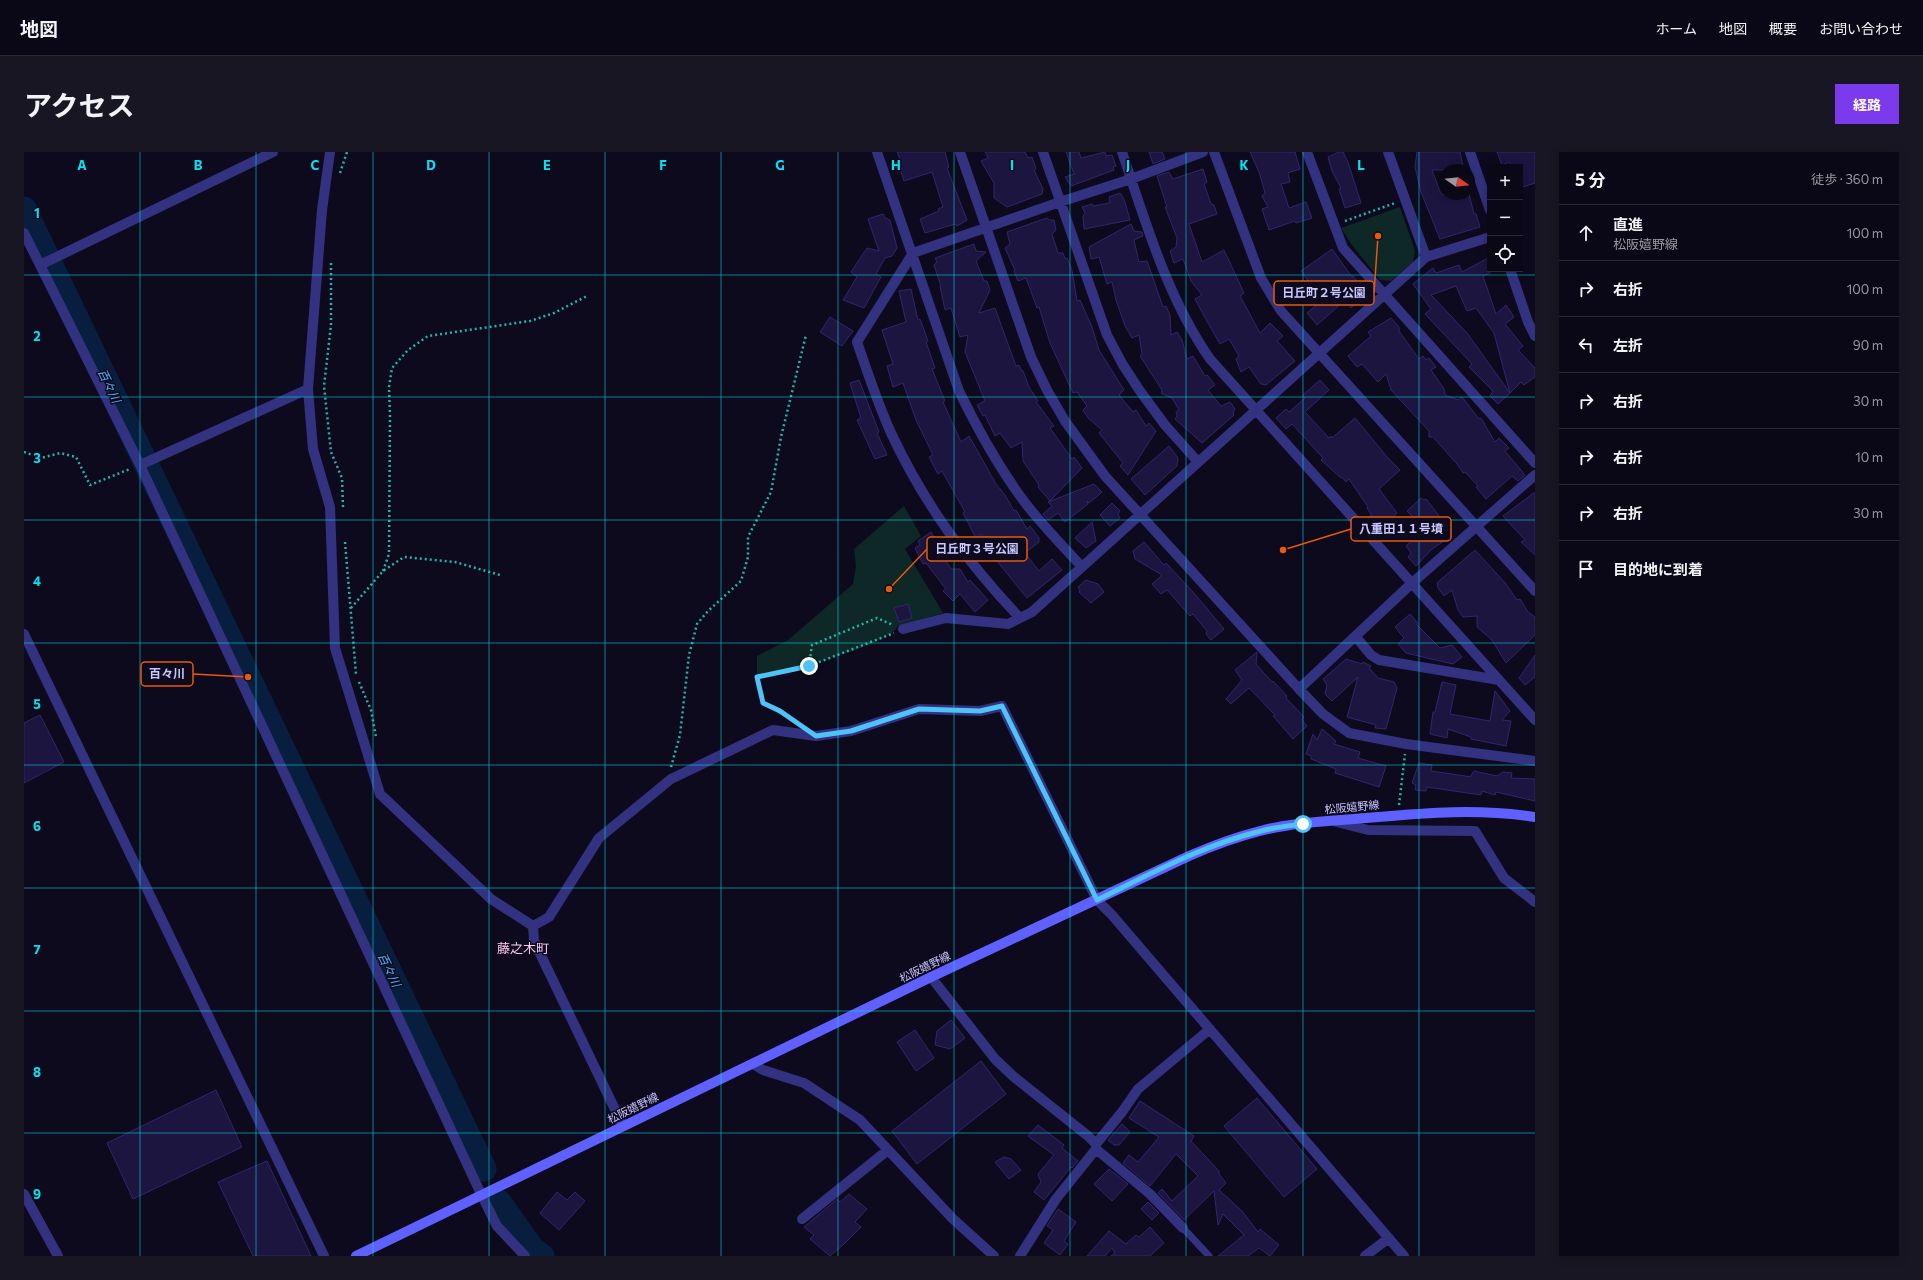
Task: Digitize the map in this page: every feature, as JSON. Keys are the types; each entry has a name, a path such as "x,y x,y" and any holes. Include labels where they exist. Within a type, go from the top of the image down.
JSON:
{"main road":[{"name":"松阪嬉野線","path":"356,1256 931,977 1189,856 1231,840 1262,830 1331,821 1438,812 1485,812 1535,817"}],"street":[{"path":"40,266 273,152"},
{"path":"330,152 322,210 308,389 313,450 330,507 335,648 380,794 491,899 533,926"},
{"path":"878,152 913,253 918,274 960,391 977,425 1024,500 1082,567"},
{"path":"960,152 1031,357 1065,421 1087,453 1140,514 1299,689 1323,714 1349,733 1406,744 1535,761"},
{"path":"1043,152 1100,319 1117,355 1165,425 1198,462"},
{"path":"1122,152 1173,294 1186,321 1210,359 1255,411 1535,720"},
{"path":"1020,618 976,570 943,525 924,494 892,434 857,342 913,253 1131,179 1203,152"},
{"path":"1214,152 1244,233 1270,294 1281,311 1535,591"},
{"path":"1307,152 1343,248 1386,294 1535,463"},
{"path":"1388,152 1426,257"},
{"path":"1470,152 1487,201"},
{"path":"24,232 140,465 482,1196 497,1226 525,1256"},
{"path":"903,628 946,618 1008,624 1032,612 1426,257 1487,238"},
{"path":"1511,272 1528,322 1535,336"},
{"path":"140,465 308,389"},
{"path":"1299,689 1411,584 1535,475"},
{"path":"24,634 324,1256"},
{"path":"1356,637 1371,655 1379,660 1499,680"},
{"path":"533,926 549,917 599,838 671,779 773,730 816,736 851,731 919,709 980,711 1002,706 1097,900 1117,921 1404,1256"},
{"path":"1331,821 1368,830 1475,831 1504,878 1535,902"},
{"path":"533,926 534,941 623,1126"},
{"path":"931,977 995,1059 1014,1077 1088,1136 1096,1147 1150,1194 1183,1228"},
{"path":"1020,1256 1056,1200 1138,1089 1210,1029"},
{"path":"753,1064 763,1070 804,1083 860,1120 953,1219 994,1256"},
{"path":"802,1219 888,1150"},
{"path":"24,1194 58,1256"},
{"path":"1365,1256 1389,1238"}],"lane":[{"path":"1183,1228 1209,1256"}],"path":[{"path":"340,174 347,152"},
{"path":"1334,225 1405,199"},
{"path":"331,258 331,325 324,386 331,452 342,478 343,508"},
{"path":"383,571 389,554 389,387 392,368 408,350 428,336 530,321 554,313 587,296"},
{"path":"671,779 671,769 681,729 689,655 697,624 708,611 741,581 748,557 748,537 771,492 781,437 806,335"},
{"path":"24,452 41,458 60,453 76,457 90,485 140,465"},
{"path":"344,538 356,676 371,710 377,739"},
{"path":"350,609 383,571 404,557 455,562 500,575"},
{"path":"809,666 812,645 877,618 903,628"},
{"path":"798,724 780,711 763,703 757,677 809,666 872,643 903,628"},
{"path":"1399,806 1406,744"}],"green space":[{"path":"1400,207 1415,251 1413,262 1391,281 1380,280 1352,245 1341,228"},
{"path":"904,506 921,536 905,549 943,613 898,626 890,634 875,642 833,658 757,677 757,656 788,640 853,584 856,566 854,549"}],"building":[{"path":"897,152 945,152 949,167 947,168 967,220 957,226 955,224 925,233 920,219 939,211 938,209 943,207 932,172 904,181 897,160 900,159"},
{"path":"985,152 1025,152 1028,158 1032,157 1036,169 1034,170 1043,189 1042,194 1007,207 994,198 994,183 981,161 988,158"},
{"path":"1066,152 1079,152 1081,158 1105,152 1106,156 1112,155 1116,166 1113,167 1114,170 1071,186 1065,177 1074,174"},
{"path":"1149,152 1162,152 1165,159 1153,164"},
{"path":"1250,152 1295,152 1300,169 1288,173 1290,182 1281,184 1289,208 1306,202 1312,218 1296,223 1295,221 1269,230 1262,209 1268,207 1262,196 1265,193 1259,172"},
{"path":"1339,152 1343,152 1348,162 1361,203 1345,208 1339,189 1341,188 1332,171 1328,157"},
{"path":"1417,152 1460,152 1463,164 1439,164 1439,170 1432,170 1439,189 1439,200 1470,200 1474,214 1476,214 1480,227 1440,239 1421,192 1415,167"},
{"path":"1497,152 1535,152 1535,183 1523,187 1523,164 1510,164 1510,162 1502,164"},
{"path":"1203,169 1207,182 1204,184 1211,204 1214,205 1217,214 1189,224 1202,262 1224,250 1244,293 1240,296 1260,333 1270,323 1283,336 1277,341 1295,361 1266,385 1261,384 1249,367 1241,372 1236,359 1239,356 1229,339 1220,344 1195,299 1202,295 1191,281 1183,259 1174,263 1170,251 1176,247 1177,238 1165,207 1167,207 1157,176 1169,172 1173,179"},
{"path":"1120,193 1124,199 1130,220 1084,229 1083,216 1085,213 1082,207 1092,204 1093,206 1110,203 1109,197"},
{"path":"883,214 885,218 890,220 897,248 892,256 885,258 876,274 881,277 864,308 843,300 857,277 851,272 867,248 879,251 868,219"},
{"path":"1047,218 1049,220 1054,220 1056,230 1052,234 1058,253 1063,253 1072,270 1077,301 1080,300 1092,327 1099,350 1124,390 1119,395 1133,412 1136,410 1146,426 1149,423 1156,431 1128,475 1120,466 1123,463 1099,433 1102,430 1088,418 1083,410 1087,406 1077,392 1073,393 1050,343 1039,307 1037,308 1026,278 1018,281 1014,271 1015,270 1005,248 1010,244 1007,232"},
{"path":"1131,224 1134,231 1142,232 1143,236 1134,240 1139,262 1147,261 1163,307 1166,306 1170,315 1171,335 1177,332 1182,340 1187,359 1193,356 1205,376 1207,375 1215,385 1208,390 1221,406 1230,402 1235,409 1233,412 1234,415 1202,443 1175,419 1177,416 1176,412 1179,410 1172,398 1161,393 1162,390 1140,356 1142,354 1139,335 1132,338 1125,326 1116,300 1112,282 1107,284 1099,257 1091,259 1089,247"},
{"path":"974,244 976,251 986,252 976,261 984,281 987,281 990,290 979,313 995,308 1016,366 1019,365 1023,371 1029,387 1038,401 1036,402 1054,426 1050,428 1072,459 1074,457 1082,468 1050,501 1038,487 1039,485 1023,461 1022,442 1011,448 1000,433 995,436 985,415 983,416 977,405 985,401 965,352 968,335 960,337 951,308 945,310 941,286 934,265 937,262 935,258"},
{"path":"1332,249 1352,277 1353,276 1364,289 1364,296 1351,308 1347,303 1345,305 1343,302 1317,325 1307,313 1322,300 1301,271"},
{"path":"1487,259 1487,272 1490,273 1483,276 1496,314 1506,305 1514,317 1505,324 1523,346 1518,350 1535,368 1535,377 1524,385 1521,382 1510,393 1498,404 1490,396 1493,391 1469,367 1472,364 1425,314 1431,309 1413,284 1433,268 1436,273 1459,265 1462,272","holes":["1456,286 1467,311 1476,308 1494,333 1510,393 1467,333 1431,295"]},
{"path":"911,289 918,320 920,319 928,341 926,342 935,368 932,369 945,401 943,402 961,442 969,436 996,484 1005,495 1014,511 1016,510 1027,529 1030,526 1039,538 1039,542 1025,553 1039,571 1052,559 1062,570 1027,598 996,560 997,559 981,534 976,538 963,513 965,512 942,471 938,474 929,457 933,455 916,420 903,383 893,387 887,366 893,364 882,330 906,322 899,291"},
{"path":"830,317 853,331 842,346 820,332"},
{"path":"1391,318 1399,327 1399,331 1419,359 1423,356 1426,360 1429,358 1436,367 1431,370 1444,389 1445,395 1458,400 1462,397 1479,419 1481,418 1495,442 1499,438 1509,448 1505,451 1525,475 1518,481 1512,476 1486,499 1476,487 1478,486 1465,472 1463,473 1433,437 1429,437 1429,431 1391,390 1386,374 1378,382 1362,364 1357,367 1348,356 1371,336 1368,332"},
{"path":"859,380 879,432 877,433 887,455 875,459 857,420 861,418 850,383"},
{"path":"1320,380 1329,390 1305,412 1329,438 1331,436 1332,438 1355,418 1388,458 1400,470 1379,489 1397,513 1381,528 1371,519 1371,514 1367,508 1368,507 1349,479 1346,482 1321,460 1323,458 1292,424 1286,429 1276,418 1286,409 1289,412 1305,398 1303,395"},
{"path":"1169,446 1178,458 1177,466 1145,495 1131,479"},
{"path":"1094,484 1102,492 1089,503 1087,501 1088,504 1065,522 1058,513 1048,520 1043,514 1052,506 1048,502"},
{"path":"1535,492 1535,555 1521,542 1525,540 1503,516"},
{"path":"1421,498 1424,500 1426,499 1451,531 1445,535 1447,539 1432,549 1416,566 1408,557 1411,553 1406,546 1425,529 1407,511"},
{"path":"1112,503 1120,511 1118,514 1120,518 1110,526 1100,515"},
{"path":"1092,522 1096,541 1086,548 1075,538"},
{"path":"931,532 951,569 960,569 968,582 970,580 988,600 975,612 960,594 953,601 943,591 946,589 926,563 923,564 915,548 920,545 918,541"},
{"path":"1144,542 1164,565 1166,563 1193,592 1224,629 1211,640 1206,634 1207,631 1193,614 1190,616 1167,590 1161,594 1152,584 1162,575 1135,559 1133,551"},
{"path":"1475,550 1506,584 1517,600 1520,599 1528,612 1535,617 1535,635 1506,663 1492,640 1477,627 1477,616 1463,617 1458,610 1452,590 1444,596 1438,588 1437,583"},
{"path":"1086,580 1098,584 1104,592 1091,603 1079,592 1080,590 1078,587"},
{"path":"908,604 912,618 899,622 894,608"},
{"path":"1410,614 1418,623 1417,625 1440,648 1452,645 1462,657 1453,664 1406,653 1398,644 1404,638 1395,627"},
{"path":"1257,652 1256,664 1287,696 1286,698 1304,717 1302,720 1307,726 1293,739 1273,716 1275,715 1249,688 1231,704 1226,699 1242,680 1235,670"},
{"path":"1535,655 1535,677 1525,685 1519,678"},
{"path":"1346,659 1362,664 1363,662 1371,666 1369,668 1378,678 1394,682 1397,688 1386,729 1375,728 1376,725 1347,717 1358,677 1332,701 1325,694 1327,685 1323,679"},
{"path":"1442,682 1456,685 1450,714 1490,721 1495,691 1510,711 1502,720 1511,721 1506,746 1471,739 1471,737 1448,729 1447,738 1430,734 1433,712 1435,712"},
{"path":"40,715 64,762 24,783 24,723"},
{"path":"1322,729 1336,741 1334,744 1360,752 1358,758 1386,766 1379,787 1335,773 1336,769 1311,759 1311,756 1306,754 1313,734 1317,740"},
{"path":"1419,763 1432,765 1431,771 1470,777 1474,771 1497,776 1503,772 1512,773 1511,778 1535,779 1535,801 1496,792 1495,795 1482,791 1481,795 1427,787 1426,791 1415,790 1416,785 1412,783"},
{"path":"951,1020 965,1038 950,1049 935,1045 937,1031"},
{"path":"915,1030 934,1058 916,1071 897,1042"},
{"path":"981,1061 1006,1094 917,1164 892,1131"},
{"path":"216,1090 242,1147 133,1199 107,1143"},
{"path":"1257,1098 1317,1169 1284,1197 1224,1126"},
{"path":"1140,1101 1194,1136 1191,1141 1219,1171 1219,1174 1226,1183 1219,1190 1242,1211 1258,1232 1260,1229 1279,1245 1270,1256 1259,1248 1248,1256 1218,1256 1244,1235 1223,1214 1218,1225 1214,1191 1184,1220 1158,1193 1162,1189 1172,1201 1198,1176 1176,1154 1150,1186 1123,1163 1129,1155 1138,1162 1159,1137 1129,1118"},
{"path":"1122,1124 1130,1132 1119,1145 1114,1145 1108,1140"},
{"path":"1038,1125 1064,1145 1062,1148 1078,1161 1072,1168 1071,1167 1044,1200 1034,1192 1041,1182 1038,1174 1054,1155 1028,1136"},
{"path":"1004,1157 1011,1159 1021,1170 1009,1179 995,1162"},
{"path":"267,1161 311,1256 253,1256 218,1182"},
{"path":"1109,1169 1128,1184 1112,1201 1094,1184"},
{"path":"557,1192 567,1200 575,1192 585,1201 559,1230 540,1213"},
{"path":"849,1194 867,1209 855,1222 861,1227 830,1256 810,1239 814,1235 804,1227 837,1199 840,1202"},
{"path":"1148,1202 1159,1213 1152,1220 1141,1209"},
{"path":"1058,1209 1076,1222 1064,1241 1068,1244 1060,1255 1044,1243 1053,1230 1047,1226"},
{"path":"1150,1227 1164,1243 1150,1256 1111,1256 1115,1253 1112,1248 1105,1256 1087,1256 1109,1231 1126,1244 1136,1235 1139,1237"}],"waterway":[{"name":"百々川","path":"24,209 484,1169"},
{"name":"百々川","path":"499,1202 533,1250 542,1256"}],"place":[{"name":"日丘町２号公園","path":"1378,236"},
{"name":"八重田１１号墳","path":"1283,550"},
{"name":"日丘町３号公園","path":"889,589"},
{"name":"百々川","path":"248,677"}],"district":[{"name":"藤之木町","path":"523,948"}],"route":[{"path":"809,666 757,677 763,703 780,711 816,736 851,731 919,709 980,711 1002,706 1097,900 1189,856 1231,840 1262,830 1303,824"}]}
